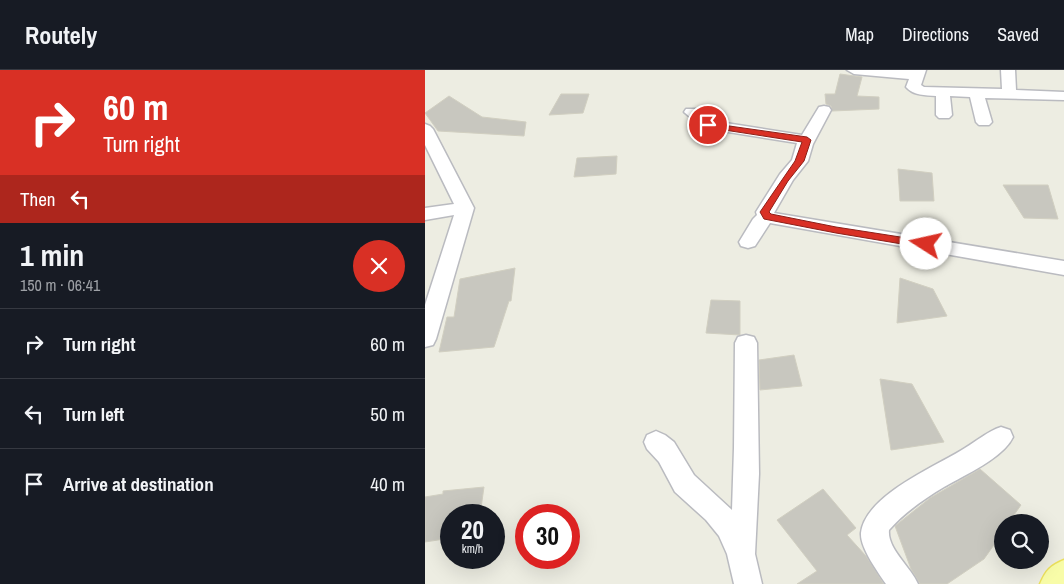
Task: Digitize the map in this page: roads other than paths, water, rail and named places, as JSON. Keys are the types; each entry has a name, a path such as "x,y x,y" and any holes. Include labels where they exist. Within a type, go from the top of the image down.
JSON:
{"main road":[{"path":"1058,584 1064,578"}],"street":[{"path":"854,70 918,73 913,85 915,90 977,94 1064,96"},
{"path":"1008,70 1009,94"},
{"path":"943,92 944,115"},
{"path":"977,94 984,122"},
{"path":"767,216 765,212 784,180 800,161 807,140 824,110"},
{"path":"691,112 708,125 807,140"},
{"path":"425,129 465,208 430,306 425,339"},
{"path":"425,214 465,208"},
{"path":"748,242 759,222 767,216 836,230 1064,268"},
{"path":"741,552 748,471 747,343"},
{"path":"904,584 877,542 875,534 877,522 921,487 973,457 1001,437"},
{"path":"656,442 668,453 681,480 727,525 741,552 748,584"}]}
